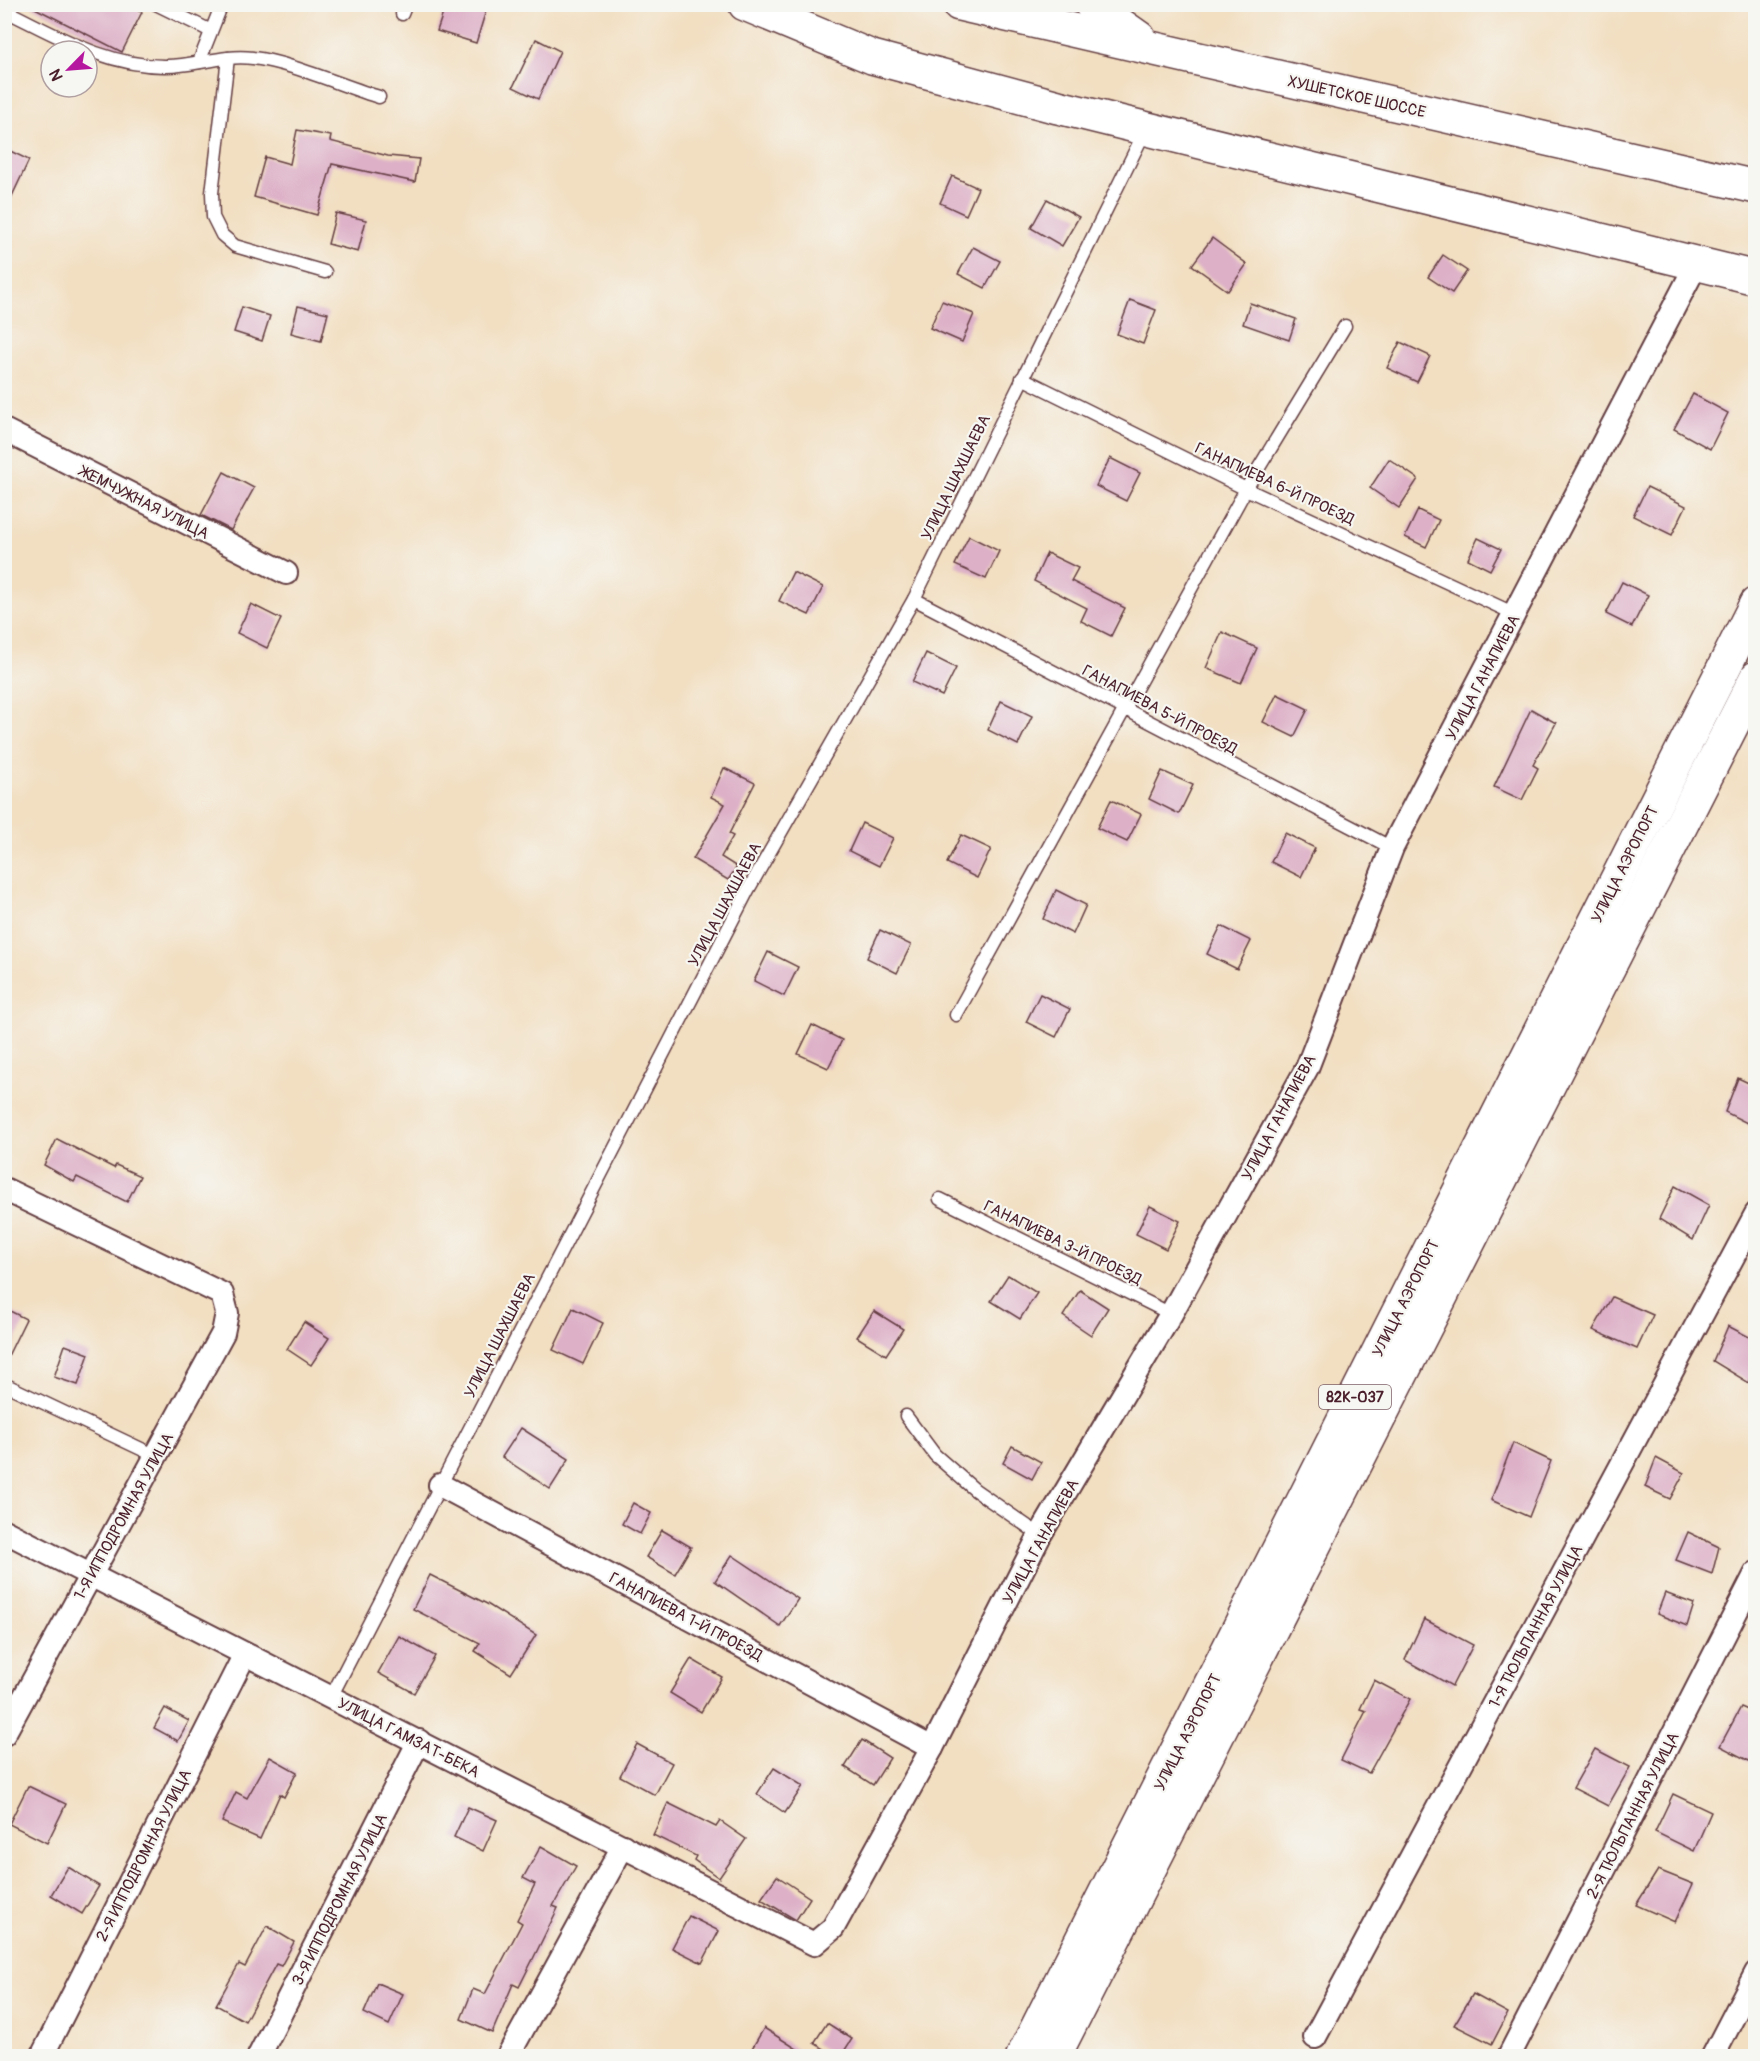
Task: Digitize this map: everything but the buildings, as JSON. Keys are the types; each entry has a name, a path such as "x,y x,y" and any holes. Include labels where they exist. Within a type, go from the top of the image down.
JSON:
{"main road":[{"path":"745,4 872,57 1058,107 1755,278"},
{"name":"ХУШЕТСКОЕ ШОССЕ","path":"959,4 1013,11 1162,51 1748,186"},
{"path":"1091,4 1125,30 1162,51"},
{"name":"УЛИЦА АЭРОПОРТ","path":"1023,2056 1755,604"},
{"name":"УЛИЦА АЭРОПОРТ","path":"1054,2056 1755,678"}],"street":[{"name":"УЛИЦА ГАНАПИЕВА","path":"814,1944 833,1928 932,1748 1040,1535 1171,1314 1307,1068 1392,848 1695,265"},
{"name":"ЖЕМЧУЖНАЯ УЛИЦА","path":"4,430 286,573"},
{"name":"1-Я ИППОДРОМНАЯ УЛИЦА","path":"4,1189 222,1294 227,1313 223,1333 4,1734"},
{"name":"1-Я ТЮЛЬПАННАЯ УЛИЦА","path":"1315,2037 1755,1214"},
{"name":"ГАНАПИЕВА 1-Й ПРОЕЗД","path":"440,1485 932,1748"},
{"name":"УЛИЦА ГАМЗАТ-БЕКА","path":"4,1531 814,1944"},
{"name":"2-Я ТЮЛЬПАННАЯ УЛИЦА","path":"1509,2056 1755,1573"},
{"name":"2-Я ИППОДРОМНАЯ УЛИЦА","path":"42,2056 245,1654"},
{"name":"3-Я ИППОДРОМНАЯ УЛИЦА","path":"259,2056 419,1742"},
{"path":"508,2056 623,1846"},
{"path":"1713,2056 1755,1973"}],"lane":[{"path":"156,4 211,31"},
{"path":"199,62 222,4"},
{"path":"4,10 101,57 141,66 228,58 254,58 379,97"},
{"path":"228,58 212,193 213,217 222,235 235,246 325,272"},
{"name":"УЛИЦА ШАХШАЕВА","path":"331,1697 748,890 914,598 1147,128"},
{"path":"956,1016 1246,489 1345,326"},
{"name":"ГАНАПИЕВА 6-Й ПРОЕЗД","path":"1023,378 1246,489 1515,614"},
{"name":"ГАНАПИЕВА 5-Й ПРОЕЗД","path":"914,598 1392,848"},
{"name":"ГАНАПИЕВА 3-Й ПРОЕЗД","path":"940,1200 1171,1314"},
{"path":"4,1383 156,1456"},
{"path":"906,1416 935,1455 975,1490 1040,1535"}]}
